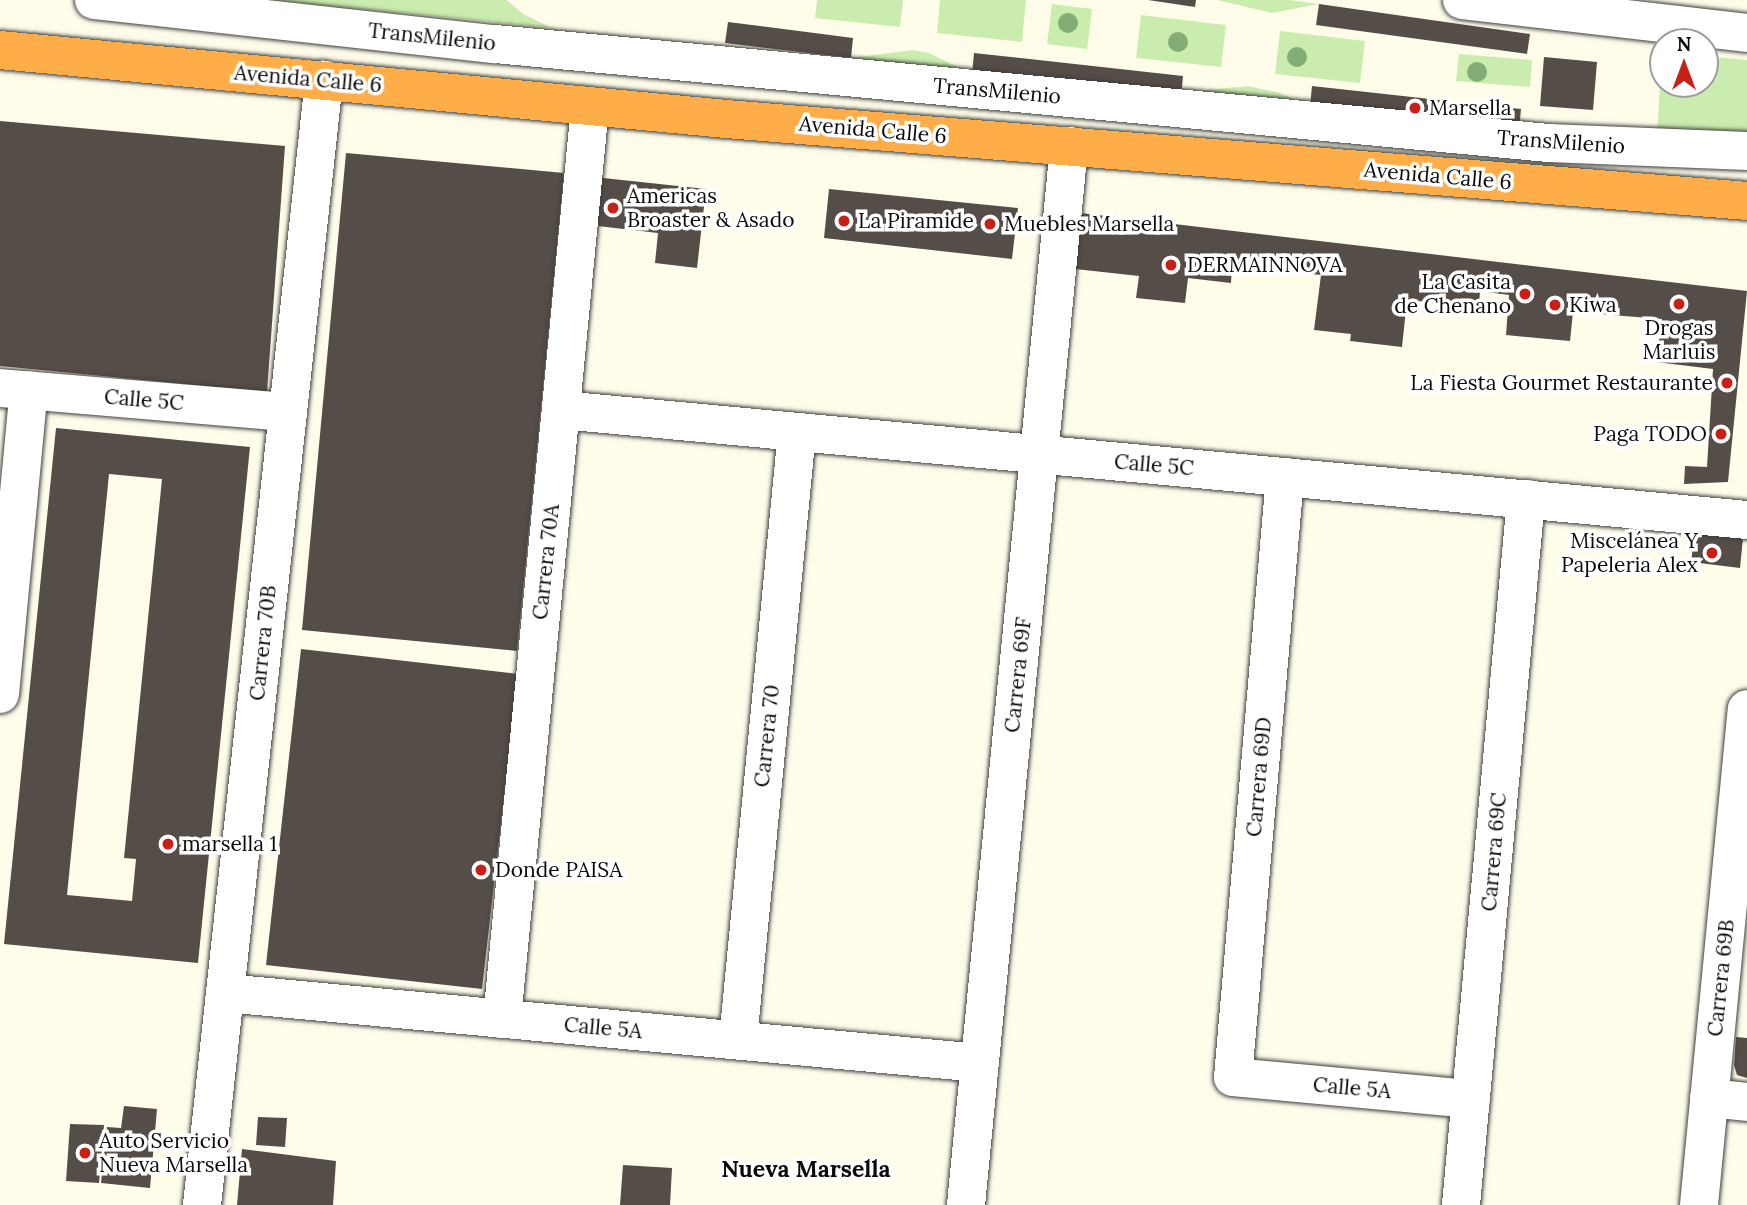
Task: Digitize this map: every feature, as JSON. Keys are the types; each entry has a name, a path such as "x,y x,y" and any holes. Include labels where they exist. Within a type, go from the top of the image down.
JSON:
{"highway":[{"name":"Avenida Calle 6","path":"0,50 590,106 1747,201"}],"street":[{"name":"TransMilenio","path":"94,0 237,9 1549,144 1747,151"},
{"path":"1462,0 1747,33"},
{"name":"Carrera 70B","path":"202,1205 324,80"},
{"name":"Carrera 70A","path":"502,1019 590,106"},
{"name":"Carrera 69F","path":"967,1205 1069,146"},
{"path":"0,694 15,389"},
{"name":"Calle 5C","path":"15,389 288,412"},
{"name":"Calle 5C","path":"561,411 1747,520"},
{"name":"Carrera 70","path":"738,1041 797,432"},
{"name":"Carrera 69D","path":"1233,1077 1285,477"},
{"name":"Carrera 69C","path":"1461,1205 1526,499"},
{"name":"Carrera 69B","path":"1699,1205 1742,814 1747,709"},
{"name":"Calle 5A","path":"225,993 980,1063"},
{"name":"Calle 5A","path":"1233,1077 1471,1098"},
{"path":"1709,1098 1747,1102"}],"green space":[{"path":"271,0 507,0 523,14 552,28"},
{"path":"817,0 903,0 900,27 815,18"},
{"path":"940,0 1026,0 1022,42 937,33"},
{"path":"1217,0 1289,0 1319,4 1272,13"},
{"path":"1052,4 1092,9 1087,49 1047,44"},
{"path":"1141,15 1226,25 1221,67 1136,58"},
{"path":"1280,31 1365,41 1360,83 1275,74"},
{"path":"913,50 929,53 972,74 851,58"},
{"path":"1459,54 1532,60 1530,87 1456,81"},
{"path":"1719,57 1747,60 1747,138 1657,135 1659,98 1719,98"},
{"path":"1248,86 1280,93 1310,107 1196,91"}],"building":[{"path":"1148,0 1196,0 1195,7"},
{"name":"Marsella","path":"1319,4 1530,34 1527,54 1316,25"},
{"path":"728,22 853,38 851,58 725,43"},
{"path":"974,53 1183,76 1181,97 972,74"},
{"name":"Marsella","path":"1544,57 1597,62 1593,110 1540,106"},
{"name":"Marsella","path":"1312,86 1521,109 1519,130 1310,107"},
{"path":"0,121 285,146 267,392 0,366"},
{"path":"346,153 564,173 517,651 302,630"},
{"path":"594,177 706,189 697,268 655,263 658,233 589,225"},
{"path":"829,189 1018,208 1012,259 824,238"},
{"path":"1072,212 1747,291 1728,482 1684,484 1685,466 1707,467 1713,369 1656,362 1662,319 1573,312 1570,341 1506,335 1509,295 1480,291 1479,307 1407,300 1402,347 1350,341 1351,334 1314,330 1321,275 1232,265 1231,283 1188,278 1185,303 1136,298 1139,276 1066,268"},
{"path":"56,428 250,447 198,963 4,944","holes":["109,474 162,479 124,858 136,859 132,901 67,895"]},
{"path":"1695,532 1743,538 1740,568 1691,562"},
{"path":"301,649 518,674 482,989 266,965"},
{"path":"1736,1037 1747,1038 1747,1078 1737,1075 1734,1065"},
{"path":"124,1106 157,1109 150,1188 101,1183 107,1127 121,1128"},
{"path":"258,1117 287,1118 285,1147 256,1145"},
{"name":"Auto Servicio Nueva Marsella","path":"70,1124 104,1125 99,1183 66,1181"},
{"path":"242,1149 336,1161 333,1205 237,1205"},
{"path":"623,1165 672,1168 670,1205 620,1205"}],"place":[{"name":"Marsella","path":"1415,108"},
{"name":"Americas Broaster & Asado","path":"613,208"},
{"name":"La Piramide","path":"844,221"},
{"name":"Muebles Marsella","path":"990,224"},
{"name":"DERMAINNOVA","path":"1171,265"},
{"name":"La Casita de Chenano","path":"1525,294"},
{"name":"Drogas Marluis","path":"1679,304"},
{"name":"Kiwa","path":"1555,305"},
{"name":"La Fiesta Gourmet Restaurante","path":"1727,383"},
{"name":"Paga TODO","path":"1721,434"},
{"name":"Miscelánea Y Papeleria Alex","path":"1712,553"},
{"name":"marsella 1","path":"168,844"},
{"name":"Donde PAISA","path":"481,870"},
{"name":"Auto Servicio Nueva Marsella","path":"85,1153"}],"district":[{"name":"Nueva Marsella","path":"806,1169"}]}
